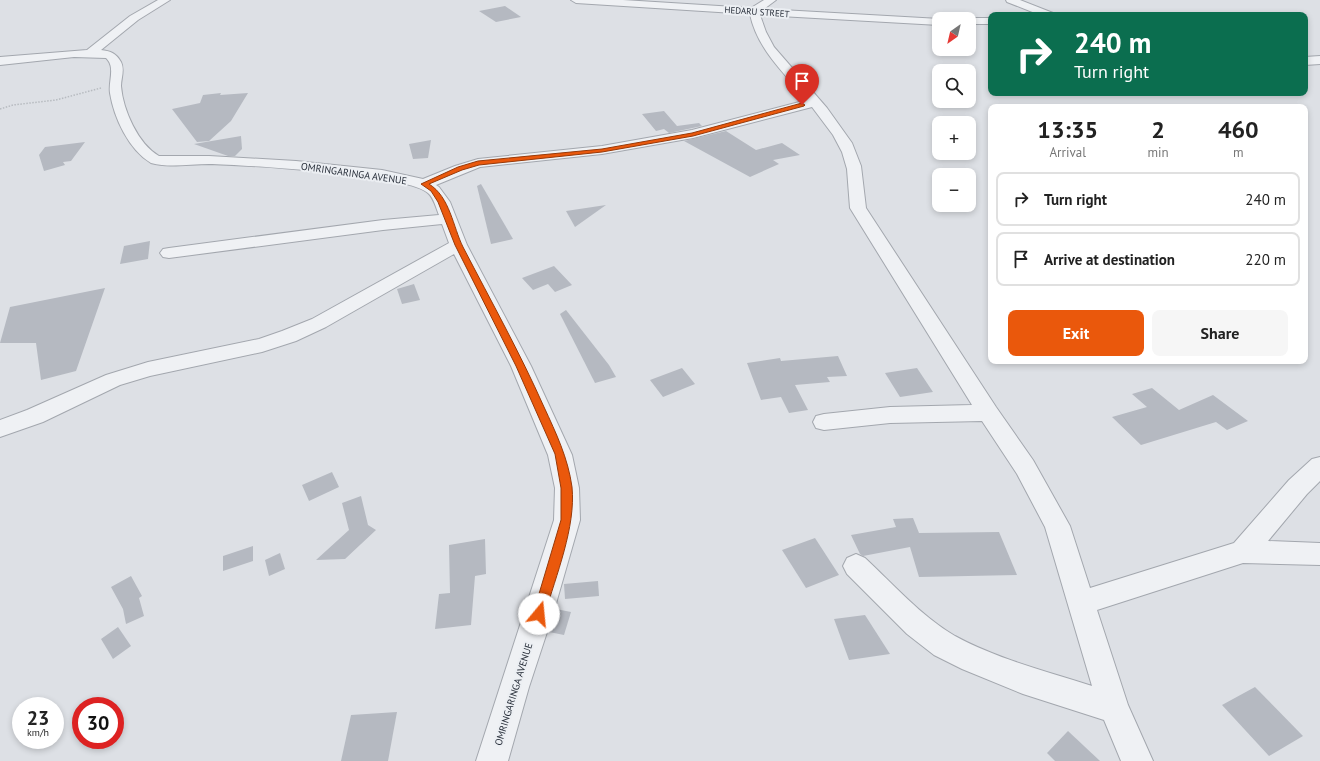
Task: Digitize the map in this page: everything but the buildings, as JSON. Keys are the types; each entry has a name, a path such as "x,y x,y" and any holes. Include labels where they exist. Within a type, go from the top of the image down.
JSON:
{"street":[{"path":"90,53 134,18 165,0"},
{"name":"HEDARU STREET","path":"576,0 932,22"},
{"path":"771,0 754,11 756,25 777,60 815,102 845,144 854,168 855,199 858,208 988,412 1025,467 1057,526 1114,708 1137,761"},
{"path":"1011,0 1041,12"},
{"path":"976,21 988,21"},
{"name":"OMRINGARINGA AVENUE","path":"0,61 90,53 108,54 116,64 117,74 115,85 119,102 133,136 150,158 161,161 209,160 334,169 382,175 424,184 434,190 442,202 447,219 458,245 521,366 560,454 566,488 567,520 492,761"},
{"path":"1308,61 1320,60"},
{"path":"424,184 478,163 602,150 693,134 815,102"},
{"path":"169,253 383,225 447,219"},
{"path":"0,429 36,416 113,380 148,369 262,345 289,336 319,323 458,245"},
{"path":"824,422 890,415 988,412"},
{"path":"1243,552 1298,487 1320,466"},
{"path":"1081,603 1243,552 1320,554"},
{"path":"856,566 917,625 944,645 972,659 1024,679 1114,708"}],"path":[{"path":"0,109 13,105 56,100 115,85"}],"route":[{"path":"539,614 567,520 566,488 560,454 521,366 458,245 447,219 442,202 434,190 424,184 478,163 554,156 654,141 693,134 802,105"}]}
